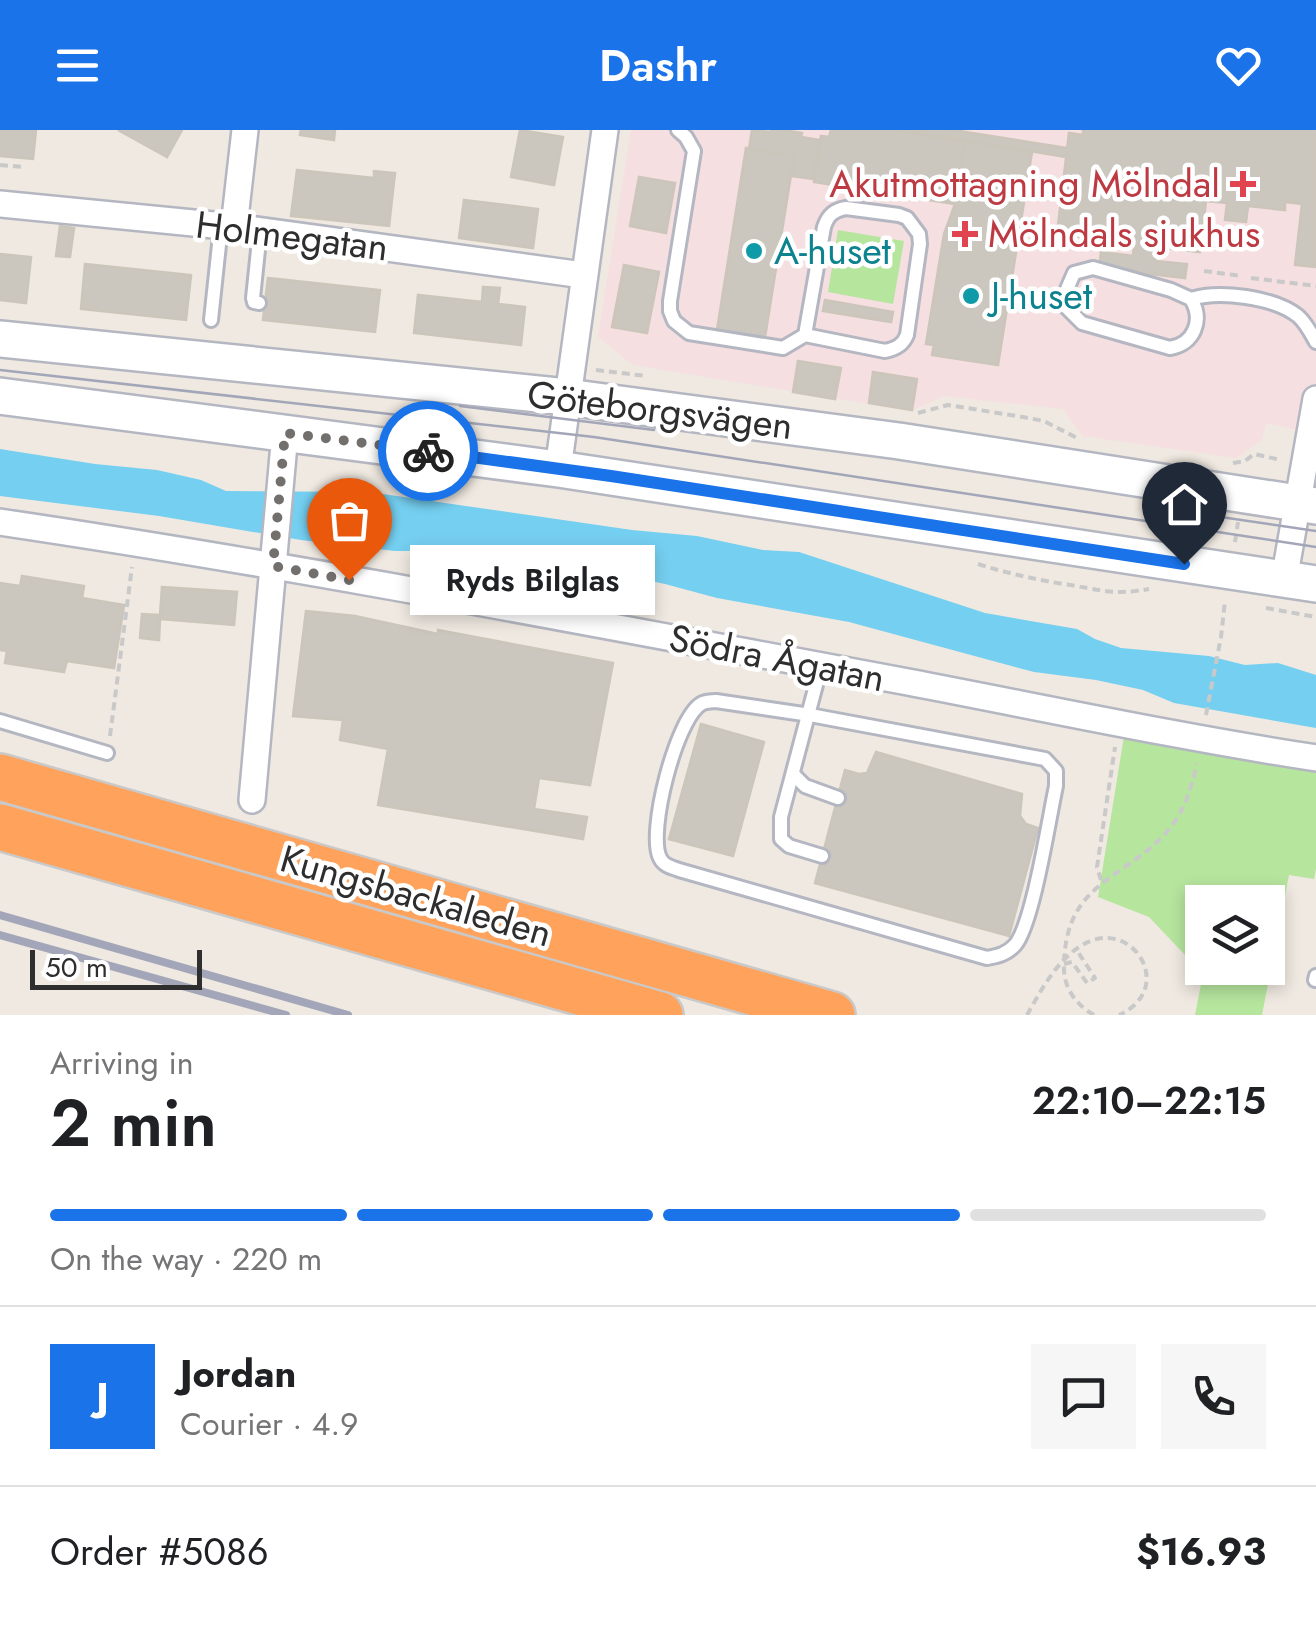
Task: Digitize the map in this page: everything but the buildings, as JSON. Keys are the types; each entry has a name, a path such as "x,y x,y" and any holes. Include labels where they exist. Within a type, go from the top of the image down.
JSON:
{"highway":[{"name":"Kungsbackaleden","path":"0,776 832,1015"},
{"name":"Kungsbackaleden","path":"0,827 660,1015"}],"main road":[{"name":"Göteborgsvägen","path":"0,339 567,396 625,388 899,441 1244,478 1307,504"},
{"name":"Göteborgsvägen","path":"0,396 558,469 1300,582"}],"street":[{"path":"239,228 246,130"},
{"path":"558,469 605,130"},
{"name":"Holmegatan","path":"0,204 239,228 584,275"},
{"path":"1300,582 1316,400"},
{"path":"252,800 285,433"},
{"name":"Södra Ågatan","path":"0,522 274,558 1119,722 1204,731 1316,758"}],"lane":[{"path":"678,130 694,151 670,311 674,321 689,334 783,348 805,336 894,350 904,341 920,244 914,225 899,215 846,208 828,216 805,336"},
{"path":"239,228 252,298 259,303"},
{"path":"211,320 239,228"},
{"path":"1192,300 1197,319 1190,340 1170,348 1082,323 1065,306 1064,296 1074,273 1093,268 1171,290 1192,300 1218,294 1263,301 1297,316 1316,342"},
{"path":"821,666 781,817 780,839 822,856"},
{"path":"716,701 810,715 1046,758 1056,771 1056,786 1029,909 1013,948 1001,956 987,958 665,864 658,855 656,838 659,809 680,735 690,715 702,703 716,701"},
{"path":"0,721 107,752"},
{"path":"793,774 805,786 838,798"}],"path":[{"path":"0,164 24,167"},
{"path":"1204,271 1316,286"},
{"path":"1094,1015 1079,1005 1064,977 1067,930 1082,903 1102,881 1166,833 1191,790 1221,637 1244,478"},
{"path":"107,752 136,542"},
{"path":"1102,881 1097,867 1119,722"},
{"path":"1027,1015 1076,949 1092,941 1112,939 1139,952 1145,965 1145,988 1140,999 1132,1009 1119,1015"},
{"path":"1064,964 1072,962 1087,983 1095,978 1076,949"}],"shaded area":[{"name":"Mölndals sjukhus","path":"631,130 1316,130 1316,434 1266,423 1262,440 1236,458 1083,436 1063,409 944,396 911,411 633,365 598,337"}],"green space":[{"path":"838,230 904,241 893,304 828,292"},
{"path":"1124,736 1316,771 1314,879 1289,875 1285,896 1285,885 1185,885 1185,955 1149,917 1098,897"},
{"path":"1201,985 1268,985 1262,1015 1195,1015"}],"water":[{"path":"0,449 157,470 201,480 226,491 369,492 799,552 985,613 1077,629 1121,648 1209,656 1245,665 1278,663 1316,675 1316,728 1174,703 1143,690 1034,672 849,622 717,598 604,571 301,540 159,516 0,496"}],"tram line":[{"path":"0,370 594,437 1316,547"},
{"path":"460,406 654,430"},
{"path":"1153,507 1316,531"}],"railway":[{"path":"0,915 348,1015"},
{"path":"0,935 286,1015"}],"way so far":[{"path":"349,580 273,566 285,433 428,451"}],"place":[{"name":"Akutmottagning Mölndal","path":"1243,184"},
{"name":"Mölndals sjukhus","path":"965,234"},
{"name":"A-huset","path":"754,251"},
{"name":"J-huset","path":"971,296"},
{"name":"Ryds Bilglas","path":"349,580"}],"route":[{"path":"428,451 1184,564"}]}
